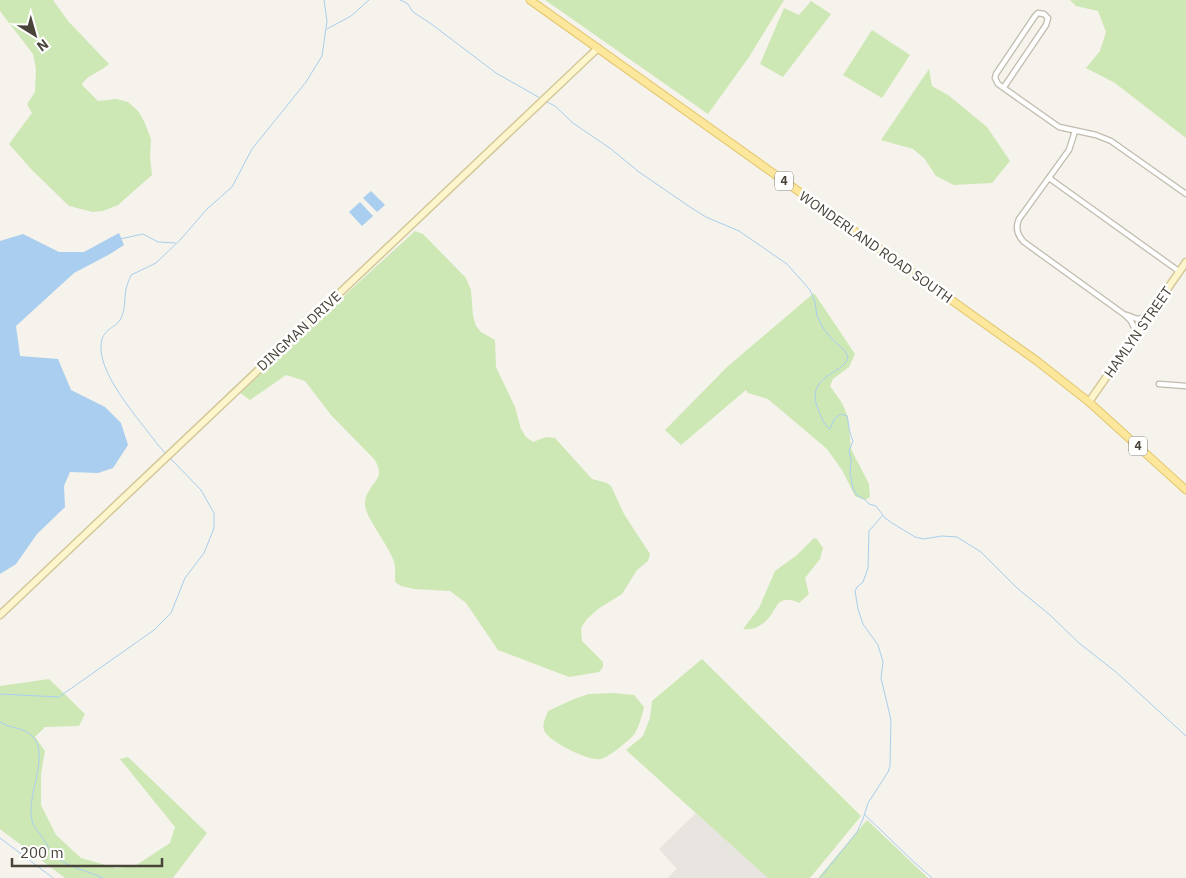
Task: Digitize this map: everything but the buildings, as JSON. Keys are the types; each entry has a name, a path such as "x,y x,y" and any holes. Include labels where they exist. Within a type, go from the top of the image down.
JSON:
{"main road":[{"name":"WONDERLAND ROAD SOUTH","path":"530,0 1037,361 1089,402 1186,490"}],"street":[{"path":"1004,87 1046,25 1048,18 1044,14 1038,13 1035,16 996,74 996,82 1059,127 1111,141 1186,194"},
{"name":"DINGMAN DRIVE","path":"0,615 598,48"},
{"path":"1074,131 1069,150 1019,219 1017,233 1024,242 1125,315 1137,334"},
{"path":"1049,178 1180,272"},
{"name":"HAMLYN STREET","path":"1089,402 1186,262"},
{"path":"1125,315 1137,319 1148,317"},
{"path":"1159,384 1186,386"}],"shaded area":[{"path":"696,813 768,878 667,878 677,869 659,849"}],"green space":[{"path":"0,0 53,0 68,21 109,64 90,76 82,85 98,101 116,99 128,102 138,111 144,121 151,139 152,175 118,205 103,211 93,212 69,206 31,169 9,144 32,113 27,104 35,92 36,69 33,54 0,11"},
{"path":"545,0 784,0 749,57 708,114"},
{"path":"1070,0 1186,0 1186,138 1115,83 1086,68 1100,51 1106,32 1098,11 1076,6"},
{"path":"811,1 831,14 783,77 760,64 784,8 799,15"},
{"path":"872,30 910,55 882,98 843,75"},
{"path":"929,69 932,86 948,95 987,127 1010,161 992,183 954,185 936,176 924,158 913,149 881,140"},
{"path":"415,231 423,234 466,278 471,290 473,316 476,326 481,332 495,340 496,367 515,407 521,429 526,437 533,442 546,437 555,438 592,479 611,486 624,514 650,554 648,561 637,570 622,594 598,609 587,619 581,628 582,641 603,662 603,667 599,672 569,677 498,650 466,603 450,591 414,589 401,586 395,582 393,559 372,523 365,504 366,497 379,472 374,459 331,415 305,381 286,375 250,400 239,392"},
{"path":"814,293 855,354 849,367 833,379 830,386 842,403 848,417 851,449 869,484 870,497 865,500 855,496 842,470 827,449 768,399 748,393 746,390 681,445 665,430 727,367"},
{"path":"814,538 817,539 823,548 820,559 805,578 809,594 799,603 790,600 782,601 767,620 752,629 743,629 759,608 775,571 797,555"},
{"path":"702,659 861,816 810,878 768,878 626,750 643,736 650,718 652,701"},
{"path":"49,679 85,714 79,726 45,727 35,737 45,751 41,774 41,805 56,835 81,858 116,868 135,866 170,843 175,827 120,759 128,757 207,833 173,878 65,878 0,829 0,686"},
{"path":"613,693 634,695 644,707 633,736 604,758 596,759 570,750 553,740 544,730 544,722 548,711 589,694"},
{"path":"867,820 928,878 818,878"}],"water":[{"path":"371,191 385,205 377,212 363,198"},
{"path":"360,202 373,216 362,226 349,212"},
{"path":"119,233 124,245 74,273 16,326 20,356 58,359 71,390 105,407 121,423 128,445 113,468 98,473 70,472 64,486 65,507 37,534 16,564 0,574 0,241 23,234 59,252 84,252"}],"waterway":[{"path":"165,453 130,409 111,380 104,365 101,351 103,336 122,316 126,289 131,275 156,263 181,239 207,209 232,187 252,149 306,82 322,56 327,21 324,0"},
{"path":"327,29 351,16 369,0"},
{"path":"400,0 407,3 413,12 496,73 540,98"},
{"path":"545,101 555,106 573,123 690,207 706,217 739,231 787,264 810,290 815,302 817,316 823,328 845,351 848,357 840,368 820,382 816,389 815,398 822,420 830,429 835,418 841,414 847,416 853,441 849,451 851,460 850,472 853,489 858,496 869,504 876,506 885,518 915,537 924,539 942,536 957,537 981,552 1017,588 1050,615 1079,643 1116,672 1186,736"},
{"path":"120,239 143,234 158,242 175,243"},
{"path":"0,694 59,697 154,630 171,613 185,578 204,553 214,528 214,513 201,490 170,458"},
{"path":"820,878 857,832 868,803 890,766 891,720 881,678 883,662 878,645 863,624 855,591 863,582 868,568 869,531 882,516"},
{"path":"0,722 31,734 38,746 38,766 31,811 35,828 57,858 103,878"},
{"path":"865,815 932,878"},
{"path":"0,838 53,878"}]}
